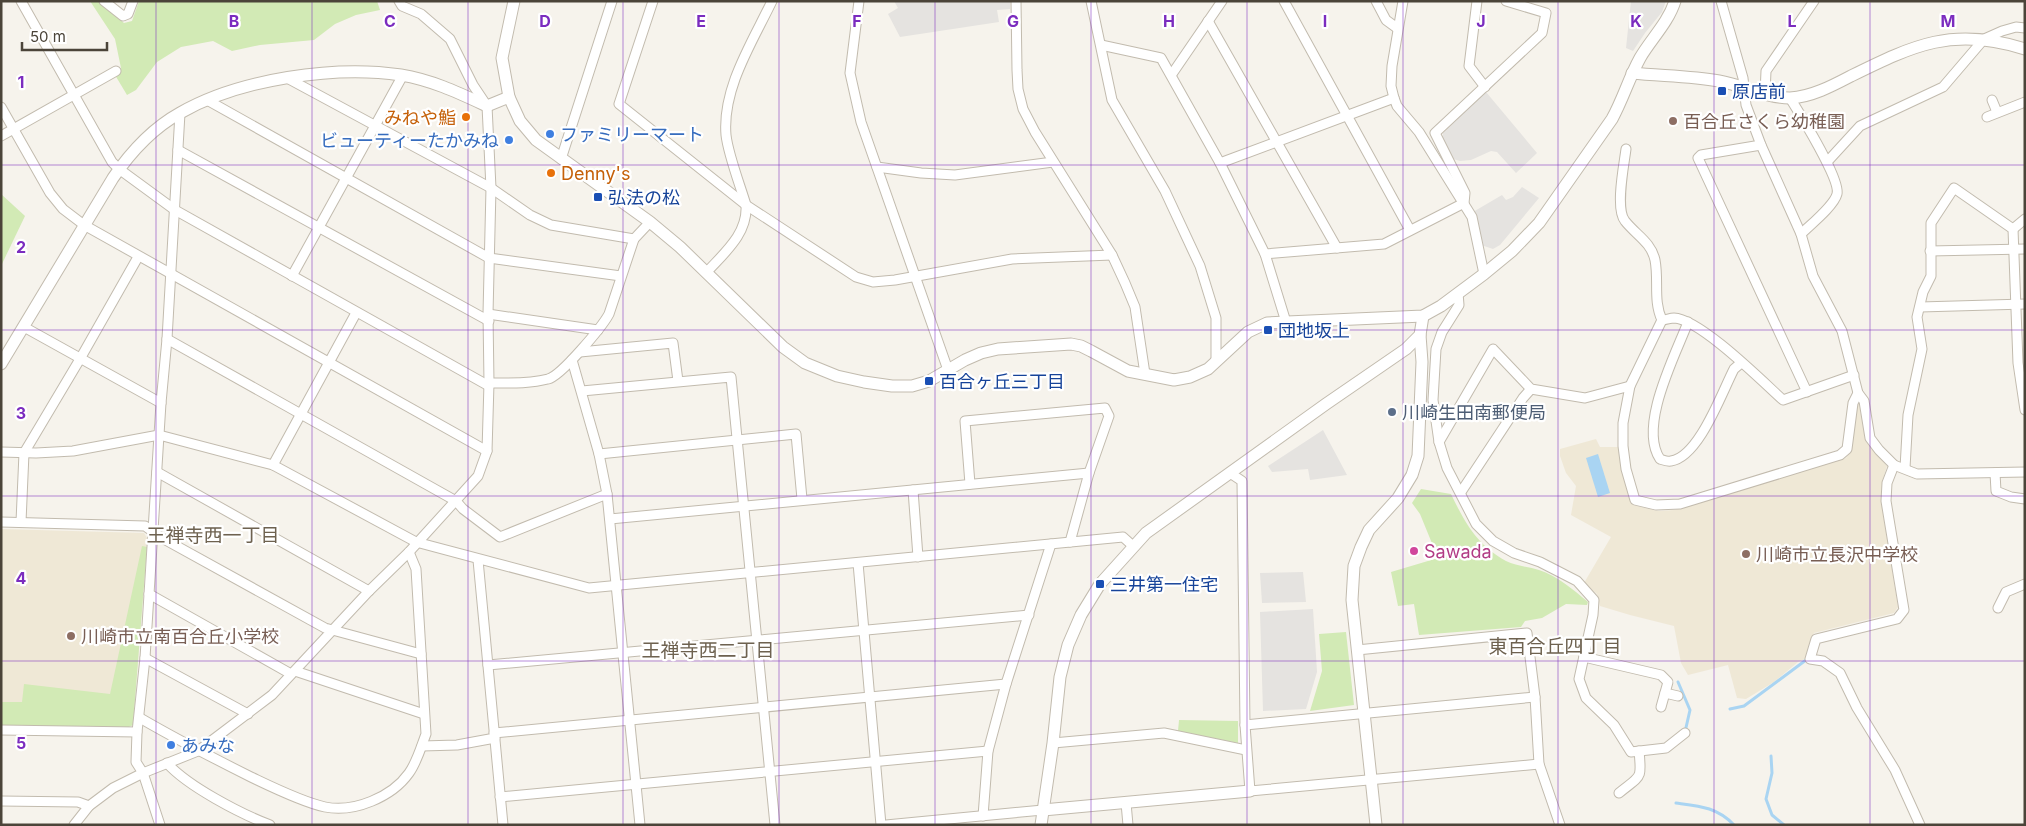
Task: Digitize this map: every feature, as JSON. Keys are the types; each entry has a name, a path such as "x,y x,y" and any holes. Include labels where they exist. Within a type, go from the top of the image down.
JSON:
{"street":[{"path":"21,1 112,162 119,169 175,210 356,313 489,384 550,379 580,352 604,325 634,238 650,222"},
{"path":"104,1 123,16 128,14 133,1"},
{"path":"74,825 89,806 113,788 143,773 198,752 272,695 369,591 409,552 416,542 478,476 487,451 489,384 491,188 486,106 473,85 450,39 421,14 402,6 398,1"},
{"path":"514,1 502,58 509,97 520,121 536,140 650,222 680,247 783,347 805,363 837,376 892,386 912,386 929,381 981,353 998,349 1071,344 1081,346 1128,372 1174,380 1184,379 1208,369 1248,332 1267,323 1423,316 1441,306 1484,274 1539,223 1601,136 1621,103 1632,73 1668,18 1675,1"},
{"path":"561,159 612,1"},
{"path":"653,1 619,104 746,205 856,277 873,282 915,277 1012,259 1112,255"},
{"path":"706,273 741,234 747,216 746,205 726,136 726,116 733,86 772,1"},
{"path":"859,1 850,73 861,122 948,370"},
{"path":"857,17 865,1"},
{"path":"1016,1 1018,90 1023,109 1053,162 1112,255 1135,307 1145,374"},
{"path":"1091,1 1112,100 1165,190 1200,266 1216,318 1216,361"},
{"path":"1172,74 1222,1"},
{"path":"1284,1 1410,230"},
{"path":"1376,1 1386,20 1397,28"},
{"path":"1403,1 1392,66 1391,86 1394,98 1397,106 1420,132 1472,217 1484,274"},
{"path":"1477,1 1469,66 1484,87"},
{"path":"1464,203 1466,193 1434,133 1542,34 1546,13 1506,1"},
{"path":"1721,1 1743,78 1746,105 1801,234 1813,276 1842,331 1858,393 1864,401 1870,438 1894,465 1918,474 2025,472"},
{"path":"1765,94 1766,71 1814,1"},
{"path":"1208,21 1337,248"},
{"path":"1827,162 1860,126 1942,86 1984,39 2016,27 2025,28"},
{"path":"1632,73 1720,81 1765,94 1790,98 1816,92 1900,52 1930,42 1966,38 1984,39 2025,48"},
{"path":"1101,45 1161,58 1172,74 1220,163 1265,254 1286,322"},
{"path":"1,136 116,71"},
{"path":"1,364 119,169 152,133 180,113 207,100 235,90 322,72 363,71 403,76 445,87 486,106 509,97"},
{"path":"292,276 403,76"},
{"path":"287,78 491,188 530,215 551,224 634,238"},
{"path":"1220,163 1394,98"},
{"path":"1790,98 1827,162 1838,192 1835,200 1801,234"},
{"path":"207,100 489,258 621,276"},
{"path":"1992,100 1997,112"},
{"path":"1987,117 2025,102"},
{"path":"1,106 50,193 63,209 84,225 328,364 487,451"},
{"path":"160,825 143,773 136,762 167,339 180,113"},
{"path":"1761,144 1701,155 1698,158 1807,392"},
{"path":"1626,149 1621,213 1624,220 1644,239 1651,249 1656,269 1657,310 1662,320"},
{"path":"178,150 489,318 598,330"},
{"path":"877,167 955,175 1053,162"},
{"path":"1905,468 1908,415 1922,349 1917,317 1923,292 1931,276 1931,223 1954,188 2013,229"},
{"path":"1265,254 1384,244 1464,203"},
{"path":"2013,229 2025,219"},
{"path":"2013,229 2020,304 2021,363 2025,410"},
{"path":"1930,251 2025,249"},
{"path":"21,522 24,453 138,257"},
{"path":"1458,293 1459,305 1442,332 1436,349 1433,400 1439,442 1447,468 1476,524 1493,541 1514,553 1540,562 1577,581 1594,600 1593,615 1579,679 1586,698 1614,725 1631,752 1666,748 1685,733"},
{"path":"1920,307 2020,304"},
{"path":"273,465 356,313"},
{"path":"1376,825 1352,600 1352,582 1357,555 1369,530 1398,498 1412,475 1418,456 1422,362 1420,335 1423,316"},
{"path":"1662,320 1674,318 1688,322 1705,332 1783,400 1854,375"},
{"path":"1662,320 1630,386 1623,423 1626,469 1635,500 1656,505 1680,504 1840,455 1846,449 1853,403 1858,393"},
{"path":"1688,322 1656,404 1652,424 1655,452 1660,459 1670,461 1681,458 1691,449 1704,430 1734,369 1741,363"},
{"path":"24,327 161,403"},
{"path":"1041,825 1060,677 1068,645 1082,615 1100,584 1146,533 1406,349 1420,335"},
{"path":"167,339 456,501 500,537 607,494"},
{"path":"580,352 673,343 678,381"},
{"path":"1439,442 1494,349 1531,389 1584,398 1630,386"},
{"path":"572,360 600,454 607,494 634,785 640,825"},
{"path":"582,390 731,377 775,825"},
{"path":"1460,492 1531,389"},
{"path":"970,484 965,421 1105,408 1109,416 1089,473 1070,542"},
{"path":"600,454 796,434 802,500"},
{"path":"1,452 73,451 160,435 273,465 416,542 582,587 616,586 1123,537 1133,546"},
{"path":"1894,465 1887,483 1886,501 1904,610 1897,619 1816,639 1810,658 1823,661 1840,673 1857,708 1895,770 1920,825"},
{"path":"157,472 369,591"},
{"path":"610,519 1089,473"},
{"path":"1230,473 1242,481 1245,724 1250,791"},
{"path":"1995,473 1996,491 2011,498 2025,499"},
{"path":"913,490 918,557"},
{"path":"1,522 145,526 325,628 421,654"},
{"path":"983,816 988,751 1006,684 1051,544"},
{"path":"140,718 198,752 276,788 325,807 343,808 365,804 390,791 409,773 426,734 416,569 409,552"},
{"path":"478,560 503,825"},
{"path":"858,563 881,825"},
{"path":"1998,608 2006,592 2025,584"},
{"path":"149,594 293,673 424,714"},
{"path":"488,665 1029,615"},
{"path":"1357,650 1527,633 1535,697 1539,764 1560,825"},
{"path":"1584,657 1661,675 1668,682 1661,707"},
{"path":"144,658 248,714"},
{"path":"422,746 457,745 494,736 628,720 1006,684"},
{"path":"1665,693 1678,696"},
{"path":"1245,724 1535,697"},
{"path":"1,730 137,732"},
{"path":"1053,743 1164,733 1246,750"},
{"path":"500,797 988,751"},
{"path":"1619,793 1638,778 1641,773 1639,751"},
{"path":"167,763 174,771 215,797 270,825"},
{"path":"886,825 1539,764"},
{"path":"1,800 78,802 89,806"},
{"path":"1126,803 1128,825"}],"shaded area":[{"path":"894,1 1010,1 1010,9 997,10 999,22 900,37 888,14 898,8"},
{"path":"1631,1 1666,1 1662,12 1633,51 1626,48"},
{"path":"1486,92 1537,153 1516,173 1497,152 1491,151 1471,160 1460,161 1450,158 1442,143 1443,133"},
{"path":"1522,187 1539,198 1500,245 1493,249 1481,245 1478,224 1473,212 1502,195 1506,200 1513,197"},
{"name":"川崎市立長沢中学校","path":"1857,403 1859,403 1865,439 1887,466 1882,482 1881,501 1898,607 1894,613 1814,633 1805,659 1798,662 1774,682 1746,699 1737,698 1728,665 1688,675 1681,663 1674,626 1600,606 1597,594 1584,583 1611,537 1571,515 1576,486 1566,473 1560,456 1560,449 1596,439 1600,447 1619,447 1622,469 1633,505 1658,511 1674,510 1846,458 1851,451"},
{"path":"1323,430 1347,475 1310,480 1308,469 1272,472 1268,466"},
{"name":"川崎市立南百合丘小学校","path":"1,529 144,533 147,538 133,725 1,725"},
{"path":"1303,572 1306,602 1262,603 1260,573"},
{"path":"1313,609 1317,672 1306,709 1263,711 1260,612"}],"green space":[{"path":"90,1 98,1 124,23 132,21 139,1 377,1 380,10 356,15 335,24 314,40 260,45 232,51 213,41 181,47 157,62 136,90 127,95 115,75 120,72 121,68 115,39"},
{"path":"1,194 25,216 1,266"},
{"path":"1421,489 1451,494 1467,524 1487,548 1510,563 1539,570 1552,576 1583,597 1588,602 1587,605 1566,604 1542,618 1525,621 1521,627 1419,635 1414,604 1398,606 1391,572 1438,558 1420,514 1412,503"},
{"path":"142,546 147,547 133,725 127,728 1,725 1,702 22,702 24,684 110,694"},
{"path":"1346,632 1354,705 1310,711 1322,671 1319,634"},
{"path":"1179,720 1238,721 1238,743 1178,731"}],"water":[{"path":"1598,454 1610,493 1598,497 1586,458"}],"waterway":[{"path":"1730,709 1744,706 1806,660"},
{"path":"1678,682 1690,710 1685,732"},
{"path":"1771,756 1772,773 1766,799 1772,815 1784,825"},
{"path":"1676,803 1707,808 1721,814 1734,825"}],"place":[{"name":"原店前","path":"1722,91"},
{"name":"みねや鮨","path":"466,117"},
{"name":"百合丘さくら幼稚園","path":"1673,121"},
{"name":"ファミリーマート","path":"550,134"},
{"name":"ビューティーたかみね","path":"509,140"},
{"name":"Denny's","path":"551,173"},
{"name":"弘法の松","path":"598,197"},
{"name":"団地坂上","path":"1268,330"},
{"name":"百合ヶ丘三丁目","path":"929,381"},
{"name":"川崎生田南郵便局","path":"1392,412"},
{"name":"Sawada","path":"1414,551"},
{"name":"川崎市立長沢中学校","path":"1746,554"},
{"name":"三井第一住宅","path":"1100,584"},
{"name":"川崎市立南百合丘小学校","path":"71,636"},
{"name":"あみな","path":"171,745"}],"district":[{"name":"王禅寺西一丁目","path":"213,535"},
{"name":"東百合丘四丁目","path":"1555,646"},
{"name":"王禅寺西二丁目","path":"708,650"}]}
